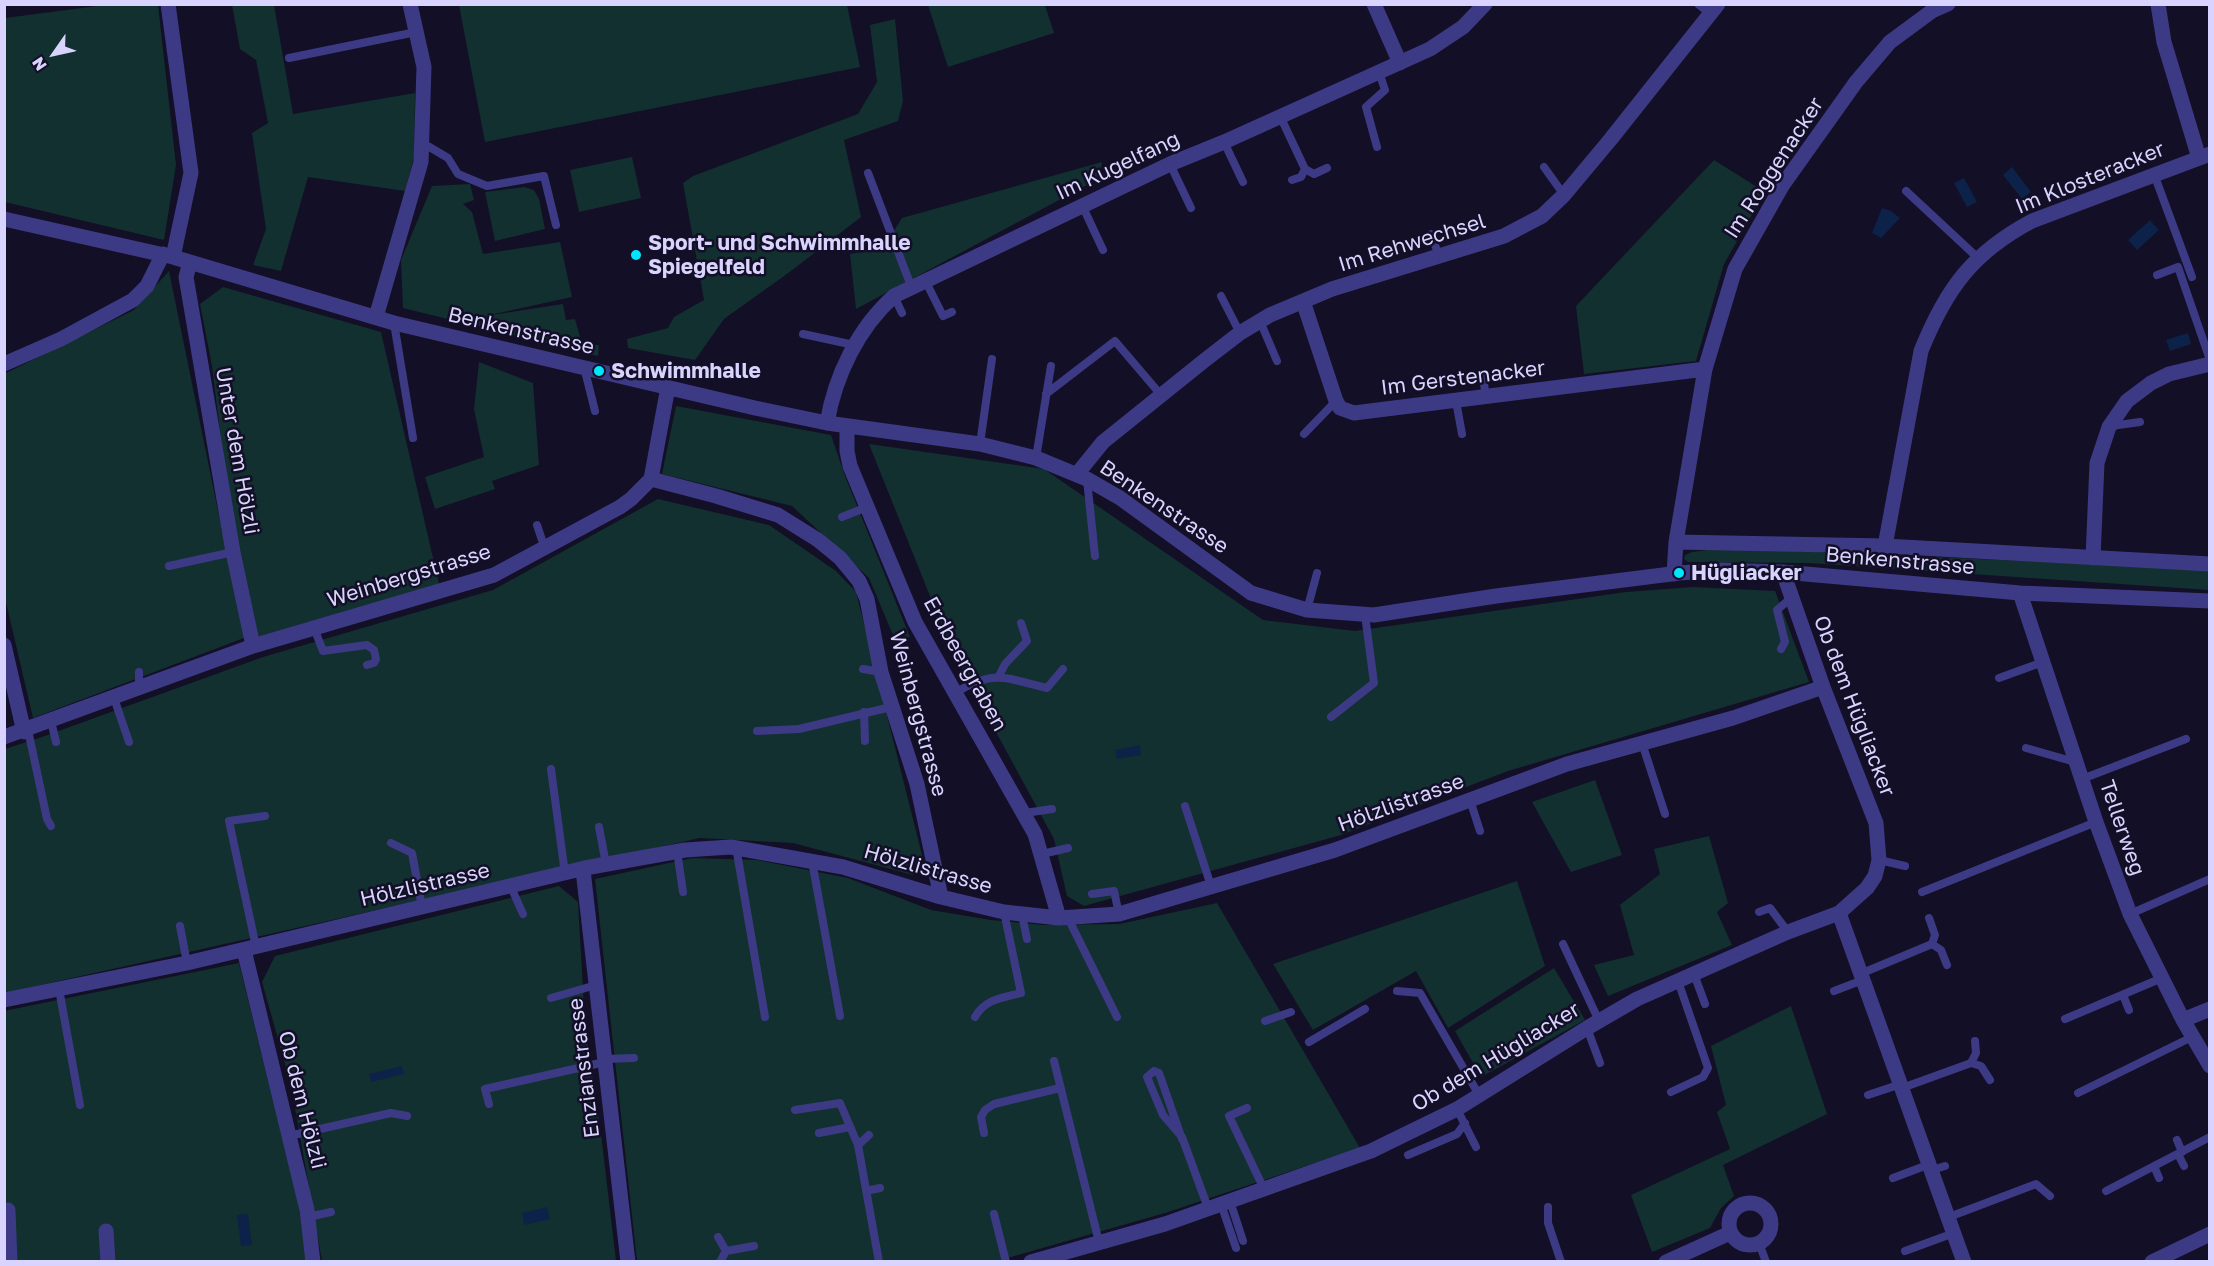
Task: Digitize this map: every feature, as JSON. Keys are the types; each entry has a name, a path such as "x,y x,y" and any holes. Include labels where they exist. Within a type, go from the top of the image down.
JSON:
{"street":[{"path":"4,364 61,339 133,300 147,286 168,256 191,173 168,4"},
{"path":"376,317 421,162 424,67 410,4"},
{"path":"1374,4 1400,63"},
{"name":"Im Kugelfang","path":"827,423 832,400 854,345 879,309 894,296 1170,164 1430,49 1462,27 1485,4"},
{"name":"Im Roggenacker","path":"1674,574 1676,542 1705,369 1735,269 1782,186 1856,82 1885,47 1932,11 1948,4"},
{"path":"2158,4 2164,42 2204,156"},
{"name":"Im Rehwechsel","path":"1082,477 1103,442 1240,333 1260,321 1332,289 1504,236 1542,216 1564,195 1714,9"},
{"name":"Im Klosteracker","path":"1885,546 1921,351 1932,324 1950,291 1978,258 2006,236 2032,221 2204,156"},
{"name":"Benkenstrasse","path":"4,219 168,256 394,323 668,387 827,423 980,444 1036,458 1082,477 1120,498 1251,593 1307,610 1365,615 1674,574 1722,570 1783,572 2020,593 2210,601"},
{"name":"Unter dem Hölzli","path":"190,262 186,277 233,552 253,646"},
{"path":"1303,301 1336,401"},
{"path":"2093,558 2097,463 2109,427 2127,401 2151,383 2169,374 2210,362"},
{"name":"Im Gerstenacker","path":"1336,401 1340,408 1354,413 1705,369"},
{"path":"651,479 668,387"},
{"name":"Erdbeergraben","path":"848,426 846,451 850,466 915,622 1025,813 1042,854 1063,918"},
{"name":"Weinbergstrasse","path":"4,737 26,731 253,646 494,574 545,549 620,507 632,499 651,479 778,515 818,540 840,558 859,581 867,599 881,672 917,784 941,897"},
{"name":"Benkenstrasse","path":"1676,542 1885,546 2210,564"},
{"name":"Ob dem Hügliacker","path":"1030,1262 1165,1224 1371,1151 1457,1109 1637,999 1788,932 1839,913 1868,888 1875,876 1879,860 1876,822 1822,687 1783,572"},
{"name":"Tellerweg","path":"2020,593 2096,822 2130,914 2183,1020 2210,1066"},
{"path":"4,645 26,731"},
{"name":"Hölzlistrasse","path":"4,1000 187,963 606,864 677,851 736,847 812,861 843,867 941,897 1022,915 1063,918 1119,914 1335,850 1567,764 1733,718 1822,687"},
{"name":"Enzianstrasse","path":"583,870 628,1262"},
{"path":"1839,913 1901,1086 1935,1167 1964,1262"},
{"name":"Ob dem Hölzli","path":"250,948 308,1217 313,1262"},
{"path":"2183,1020 2210,1009"},
{"path":"1743,1203 1757,1203 1769,1213 1771,1220 1769,1234 1759,1243 1746,1245 1740,1243 1730,1233 1728,1226 1731,1212 1743,1203"},
{"path":"8,1210 10,1262"},
{"path":"106,1231 108,1262"},
{"path":"1666,1262 1730,1233"},
{"path":"2152,1262 2210,1234"}],"lane":[{"path":"1698,4 1714,9"},
{"path":"289,58 417,32"},
{"path":"1377,147 1366,107 1385,90 1379,72"},
{"path":"1280,116 1305,169 1314,174 1326,168"},
{"path":"421,142 448,158 458,174 487,186 544,176 556,225"},
{"path":"1224,142 1244,182"},
{"path":"1170,164 1191,208"},
{"path":"1544,167 1564,195"},
{"path":"1292,180 1301,177 1305,169"},
{"path":"868,173 918,283 943,316 952,312"},
{"path":"2154,174 2192,277"},
{"path":"1906,191 1978,258"},
{"path":"1082,205 1103,250"},
{"path":"1431,234 1439,256"},
{"path":"2157,275 2178,267 2210,362"},
{"path":"894,296 902,313"},
{"path":"1221,296 1240,333"},
{"path":"1260,321 1277,362"},
{"path":"394,323 413,438"},
{"path":"803,334 854,345"},
{"path":"1046,394 1115,341 1161,395"},
{"path":"980,444 992,358"},
{"path":"1036,458 1051,366"},
{"path":"584,367 595,411"},
{"path":"1483,376 1486,397"},
{"path":"1304,434 1336,401"},
{"path":"1456,401 1462,434"},
{"path":"2109,427 2140,422"},
{"path":"1082,477 1095,556"},
{"path":"843,517 867,507"},
{"path":"537,525 545,549"},
{"path":"170,566 233,552"},
{"path":"1307,610 1317,573"},
{"path":"1781,649 1785,642 1777,610 1791,598"},
{"path":"1331,717 1374,683 1365,615"},
{"path":"999,676 1005,664 1027,641 1021,623"},
{"path":"314,628 322,651 367,645 374,650 376,659 374,663 367,665"},
{"path":"1999,678 2043,662"},
{"path":"863,669 881,672"},
{"path":"955,693 975,681 999,676 1047,688 1063,669"},
{"path":"139,672 139,689"},
{"path":"114,698 129,742"},
{"path":"757,731 799,729 891,707"},
{"path":"864,712 865,741"},
{"path":"51,721 56,742"},
{"path":"26,731 47,819 51,826"},
{"path":"2082,779 2186,740"},
{"path":"1642,743 1665,814"},
{"path":"2026,748 2076,762"},
{"path":"551,769 565,874"},
{"path":"1470,800 1480,831"},
{"path":"1185,806 1211,886"},
{"path":"1025,813 1052,809"},
{"path":"250,948 229,821 265,816"},
{"path":"1922,892 2096,822"},
{"path":"599,827 606,864"},
{"path":"391,843 412,853 422,907"},
{"path":"736,847 765,1017"},
{"path":"1042,854 1068,848"},
{"path":"677,851 683,892"},
{"path":"1879,860 1905,866"},
{"path":"812,861 840,1016"},
{"path":"2130,914 2210,879"},
{"path":"511,887 523,914"},
{"path":"1092,894 1114,891 1119,914"},
{"path":"1759,912 1770,908 1788,932"},
{"path":"975,1017 981,1007 992,1001 1021,993 1004,912"},
{"path":"1022,915 1027,939"},
{"path":"1063,918 1117,1017"},
{"path":"1834,991 1932,944 1935,935 1929,918"},
{"path":"180,926 187,963"},
{"path":"1563,944 1593,1024 1600,1063"},
{"path":"1932,944 1941,950 1947,965"},
{"path":"1694,974 1705,1004"},
{"path":"2065,1019 2162,978"},
{"path":"1671,1092 1703,1077 1708,1068 1678,981"},
{"path":"551,998 596,985"},
{"path":"59,989 80,1105"},
{"path":"1397,991 1420,993 1479,1095"},
{"path":"2123,995 2129,1010"},
{"path":"1309,1042 1365,1009"},
{"path":"1265,1021 1291,1012"},
{"path":"2078,1093 2192,1037"},
{"path":"1971,1063 1976,1053 1975,1041"},
{"path":"489,1104 485,1089 605,1061 634,1058"},
{"path":"1054,1061 1099,1242"},
{"path":"1868,1095 1971,1063 1981,1066 1990,1080"},
{"path":"2135,1065 2139,1074"},
{"path":"1182,1139 1159,1073 1150,1072 1147,1077 1163,1115 1182,1139 1243,1241"},
{"path":"984,1133 981,1118 985,1110 994,1104 1060,1088"},
{"path":"795,1110 840,1103 858,1145 879,1262"},
{"path":"1247,1108 1229,1116 1264,1189"},
{"path":"1457,1109 1476,1147"},
{"path":"289,1136 391,1113 407,1116"},
{"path":"1408,1155 1457,1134 1465,1123"},
{"path":"819,1133 850,1127"},
{"path":"858,1145 869,1135"},
{"path":"2106,1191 2210,1137"},
{"path":"2177,1140 2184,1166"},
{"path":"2154,1166 2159,1178"},
{"path":"1893,1178 1935,1167"},
{"path":"1949,1217 2036,1184 2050,1196"},
{"path":"866,1191 880,1188"},
{"path":"1220,1204 1236,1248"},
{"path":"1548,1207 1548,1223 1561,1262"},
{"path":"308,1217 331,1212"},
{"path":"994,1214 1006,1262"},
{"path":"862,1221 872,1222"},
{"path":"1905,1251 1954,1233"},
{"path":"718,1237 726,1251"},
{"path":"1759,1243 1766,1262"},
{"path":"726,1251 754,1246"},
{"path":"720,1262 726,1251"}],"green space":[{"path":"105,5 158,5 176,165 164,240 5,202 5,18"},
{"path":"232,5 274,5 293,114 415,93 414,157 405,191 308,177 281,271 253,265 266,229 252,133 268,123 256,60 240,49"},
{"path":"459,5 847,5 860,67 485,142"},
{"path":"928,5 1045,5 1054,33 948,67"},
{"path":"895,19 903,101 898,121 844,140 861,217 724,319 695,360 628,348 627,339 668,328 674,317 704,300 683,183 693,176 858,114 877,82 870,25"},
{"path":"632,157 641,198 579,212 570,170"},
{"path":"1714,160 1765,192 1724,264 1696,361 1584,374 1576,306"},
{"path":"1102,162 1100,178 856,309 850,254 883,248 902,218"},
{"path":"470,184 474,200 463,204 472,212 483,254 560,242 572,297 485,316 563,304 566,320 575,319 582,344 599,345 598,356 403,308 401,260 432,186"},
{"path":"524,187 534,190 539,199 545,229 495,241 485,192"},
{"path":"169,271 244,638 33,718 5,598 4,374 134,310"},
{"path":"223,287 381,332 439,584 259,637 251,628 232,530 212,366 200,304"},
{"path":"479,362 533,383 539,465 492,481 495,489 435,509 425,477 484,457 474,409"},
{"path":"676,406 831,435 845,476 910,637 896,642 869,578 792,506 662,474"},
{"path":"869,444 1044,469 1263,620 1355,631 1626,592 1693,587 1775,591 1809,682 1508,771 1341,835 1084,906 1067,896 1054,839 952,651"},
{"path":"658,499 769,525 836,571 856,592 924,863 913,875 793,843 700,838 5,993 5,749 263,657 493,590"},
{"path":"1724,548 2209,569 2209,590 1808,563 1688,562 1684,559 1685,555 1692,552"},
{"path":"1595,780 1622,855 1571,872 1532,802"},
{"path":"1709,836 1728,903 1717,912 1732,945 1608,996 1594,965 1634,955 1620,905 1660,874 1654,849"},
{"path":"692,858 757,860 848,878 931,910 991,920 1044,925 1119,924 1217,903 1360,1148 1165,1213 997,1261 637,1261 595,879"},
{"path":"1517,881 1545,966 1448,1028 1416,971 1313,1030 1273,964"},
{"path":"559,886 578,902 585,1025 600,1125 616,1261 322,1261 291,1085 262,982 275,956"},
{"path":"239,963 299,1206 306,1261 5,1261 4,1011"},
{"path":"1554,968 1585,1020 1481,1077 1455,1031"},
{"path":"1791,1006 1827,1114 1723,1165 1734,1196 1721,1208 1710,1228 1652,1252 1631,1195 1730,1149 1717,1112 1726,1105 1711,1046"}],"water":[{"path":"2012,167 2031,192 2022,199 2003,175"},
{"path":"1964,178 1977,202 1967,207 1954,183"},
{"path":"1882,208 1900,218 1881,238 1872,233"},
{"path":"2150,220 2159,230 2137,250 2128,240"},
{"path":"2188,333 2191,344 2170,351 2166,340"},
{"path":"1140,745 1141,755 1117,759 1115,750"},
{"path":"402,1066 404,1074 371,1082 369,1074"},
{"path":"547,1207 550,1219 524,1225 522,1213"},
{"path":"248,1214 252,1245 241,1246 237,1215"}],"place":[{"name":"Sport- und Schwimmhalle Spiegelfeld","path":"636,255"},
{"name":"Schwimmhalle","path":"599,371"},
{"name":"Hügliacker","path":"1679,573"}]}
